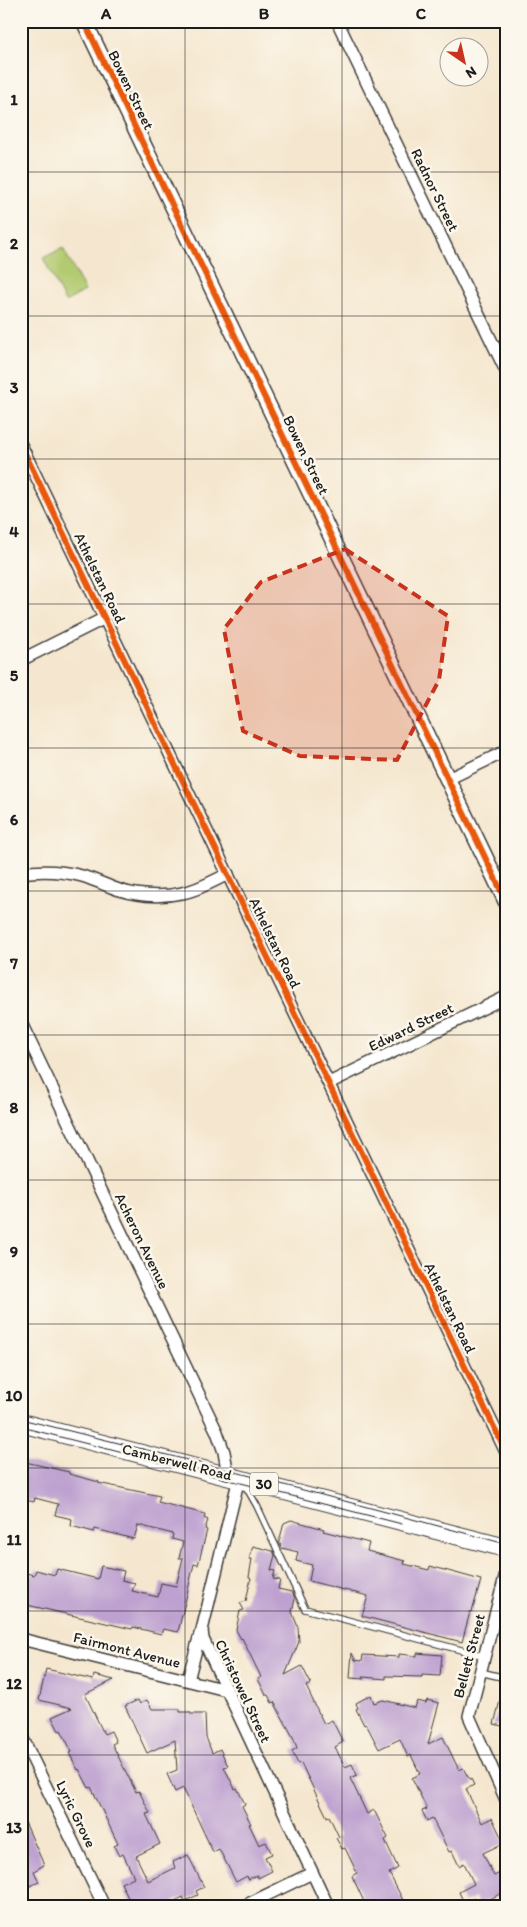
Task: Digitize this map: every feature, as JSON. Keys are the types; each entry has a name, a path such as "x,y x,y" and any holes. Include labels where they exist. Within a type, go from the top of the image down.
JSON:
{"main road":[{"name":"Camberwell Road","path":"21,1423 506,1548"}],"street":[{"name":"Bowen Street","path":"84,21 506,901"},
{"name":"Radnor Street","path":"337,21 506,371"},
{"name":"Athelstan Road","path":"21,445 506,1452"},
{"path":"21,660 105,618"},
{"path":"448,779 506,751"},
{"path":"21,872 49,871 65,873 95,880 126,892 153,895 191,892 228,874"},
{"name":"Edward Street","path":"329,1084 506,997"},
{"name":"Acheron Avenue","path":"21,1023 217,1432 236,1477"},
{"name":"Christowel Street","path":"236,1477 202,1630 204,1644 328,1906"},
{"name":"Bellett Street","path":"506,1573 469,1716 503,1788 506,1800"},
{"path":"188,1680 202,1630"},
{"name":"Fairmont Avenue","path":"21,1639 226,1690"},
{"name":"Lyric Grove","path":"21,1735 104,1906"},
{"path":"244,1906 312,1873"}],"lane":[{"path":"236,1477 256,1506 305,1609 484,1656"},
{"path":"480,1672 506,1678"}],"highlighted area":[{"path":"345,549 448,616 439,680 397,760 300,756 243,731 224,629 261,582"}],"green space":[{"path":"63,248 85,291 65,302 43,258"}],"building":[{"path":"21,1461 69,1472 69,1474 98,1483 160,1496 158,1502 205,1514 204,1518 208,1520 205,1529 207,1530 198,1565 194,1564 178,1632 163,1629 161,1634 133,1627 132,1629 27,1605 28,1600 21,1599 21,1587 26,1573 34,1575 36,1570 55,1575 57,1569 98,1579 101,1566 124,1571 122,1580 135,1583 132,1591 158,1597 161,1583 176,1586 183,1558 179,1558 183,1542 172,1539 173,1534 138,1525 134,1539 95,1529 94,1532 71,1526 72,1519 55,1515 58,1504 35,1498 34,1502 21,1499"},
{"path":"291,1520 324,1529 323,1531 369,1543 367,1551 405,1561 404,1564 429,1570 430,1566 481,1580 462,1642 362,1616 368,1596 309,1581 312,1565 296,1561 298,1552 282,1548 279,1542 284,1523"},
{"path":"253,1546 273,1551 275,1555 271,1570 275,1571 273,1579 280,1580 278,1589 292,1592 295,1599 292,1612 298,1627 299,1642 285,1675 302,1666 311,1684 306,1686 324,1724 332,1720 343,1742 335,1747 345,1767 352,1764 357,1775 350,1778 367,1814 374,1810 388,1838 385,1840 398,1868 389,1873 404,1902 395,1906 366,1906 352,1876 357,1873 345,1848 342,1849 336,1838 339,1837 329,1816 327,1817 301,1763 298,1764 292,1751 297,1748 294,1739 274,1702 272,1703 268,1695 266,1695 258,1679 261,1677 242,1638 236,1630 240,1611 244,1610 240,1603 246,1601 251,1578 249,1577 252,1559 249,1559"},
{"path":"352,1653 355,1660 362,1661 363,1655 399,1657 399,1654 417,1656 417,1653 442,1655 440,1676 386,1676 386,1679 350,1678"},
{"path":"46,1669 93,1680 94,1675 114,1680 85,1694 104,1734 111,1731 116,1742 112,1744 136,1792 139,1791 150,1813 146,1814 160,1844 136,1856 148,1881 175,1868 173,1862 188,1855 204,1887 196,1891 198,1895 185,1901 183,1897 165,1906 132,1906 121,1883 134,1877 123,1854 119,1856 114,1846 118,1844 91,1787 89,1788 78,1770 69,1753 72,1752 52,1717 72,1708 39,1700"},
{"path":"502,1693 506,1693 506,1727 494,1724"},
{"path":"371,1695 374,1703 383,1700 415,1708 417,1701 426,1703 427,1700 439,1703 428,1744 443,1737 459,1770 463,1768 474,1785 466,1789 482,1823 492,1818 504,1843 483,1853 494,1876 506,1870 506,1891 478,1905 475,1898 464,1903 459,1892 474,1884 464,1863 459,1866 452,1851 449,1852 432,1818 427,1821 422,1811 427,1809 412,1778 420,1774 411,1755 408,1757 400,1739 379,1749 356,1709 358,1708 356,1703"},
{"path":"138,1700 140,1704 147,1700 152,1709 180,1709 180,1712 190,1712 190,1714 205,1714 206,1737 212,1753 220,1749 228,1766 224,1767 245,1804 242,1806 259,1845 266,1842 272,1854 265,1857 272,1871 258,1878 257,1875 248,1879 247,1876 236,1882 219,1849 213,1852 183,1788 175,1792 167,1774 177,1770 175,1740 147,1753 125,1706"},
{"path":"21,1813 44,1865 34,1871 39,1882 21,1890"}],"tram line":[{"path":"21,1419 228,1470 506,1544"},
{"path":"21,1427 402,1524"}],"cycle path":[{"path":"84,21 506,901"},
{"path":"21,445 506,1452"}]}
